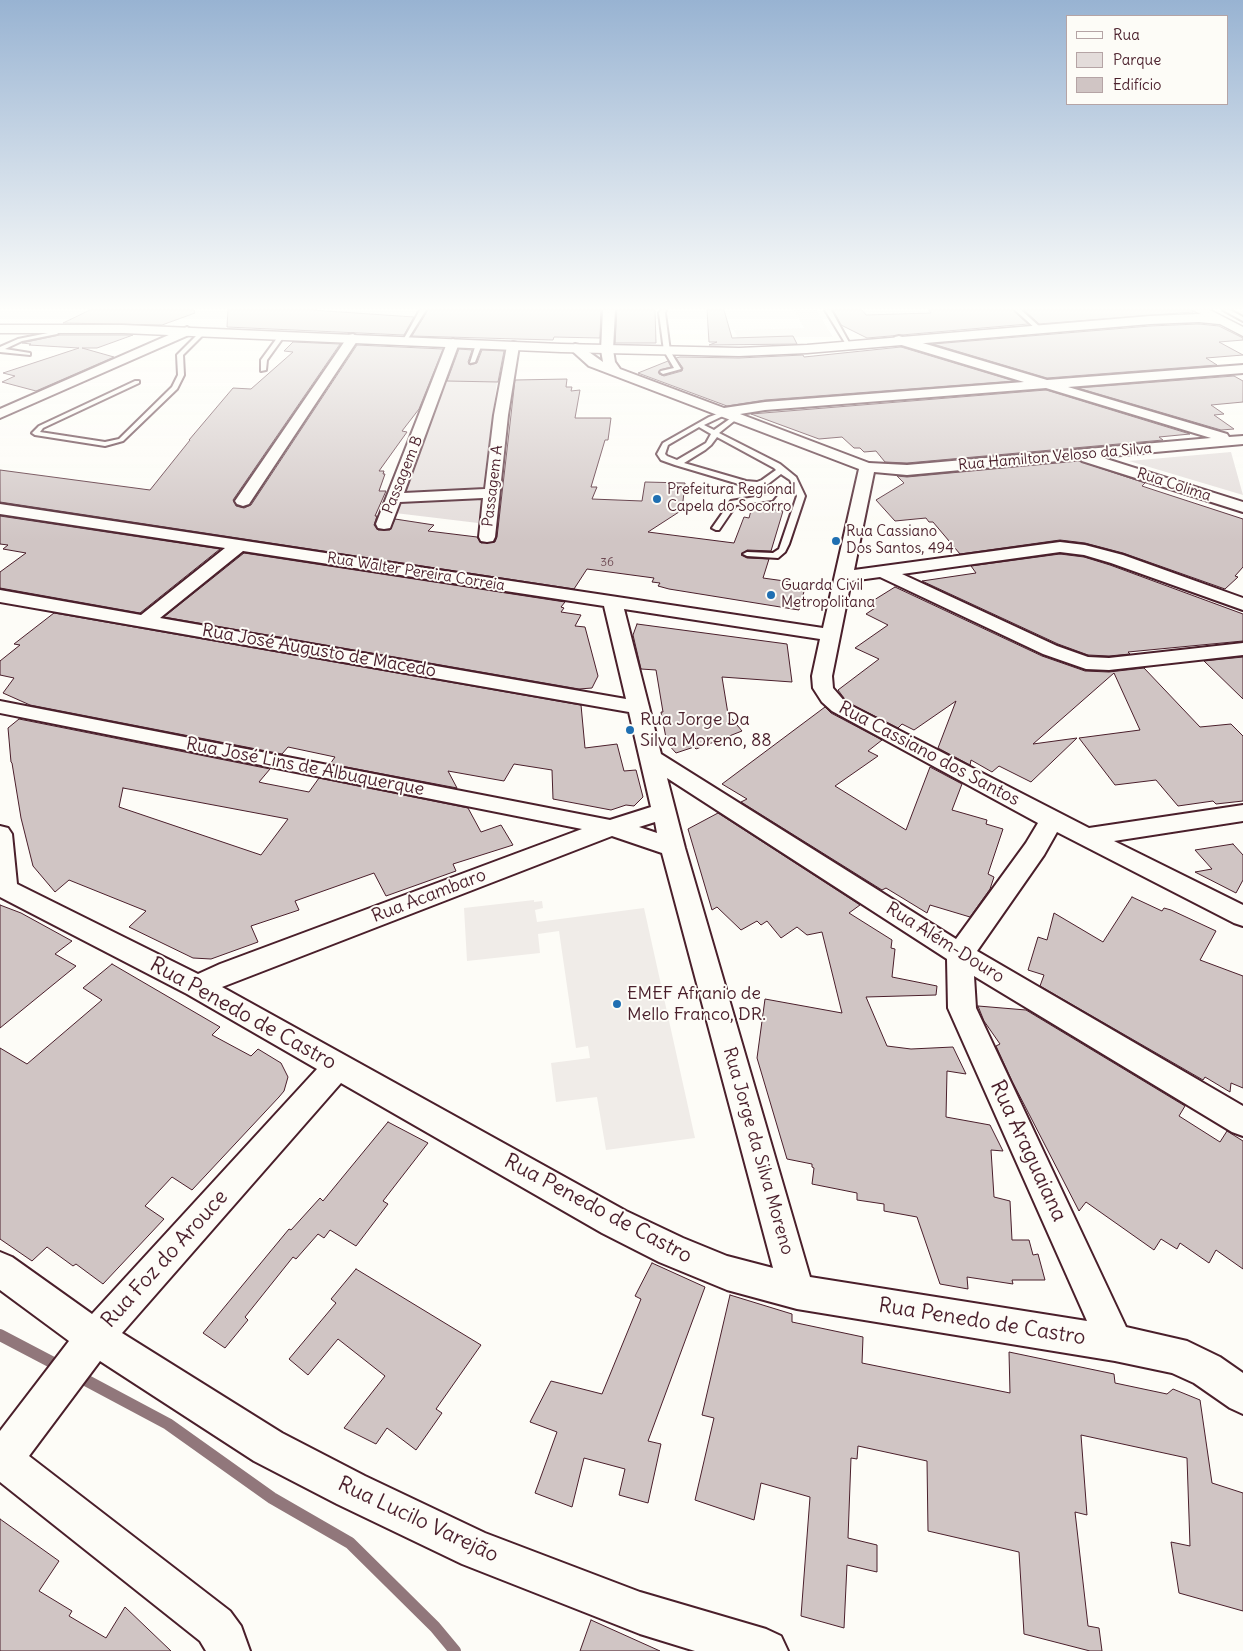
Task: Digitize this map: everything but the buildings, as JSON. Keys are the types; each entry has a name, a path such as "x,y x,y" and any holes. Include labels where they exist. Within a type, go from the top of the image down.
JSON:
{"street":[{"path":"0,414 61,387"},
{"path":"243,501 320,387"},
{"name":"Passagem B","path":"384,524 437,387"},
{"name":"Passagem A","path":"487,537 505,387"},
{"path":"655,387 868,467"},
{"path":"730,415 765,406 1022,387"},
{"path":"1057,387 1240,441"},
{"name":"Rua Hamilton Veloso da Silva","path":"868,467 907,470 1240,441"},
{"name":"Rua Colima","path":"1076,454 1243,507"},
{"name":"Rua Cassiano dos Santos","path":"868,467 822,676 822,682 828,698 839,707 1052,820 1243,916"},
{"path":"394,498 492,494"},
{"name":"Rua Walter Pereira Correia","path":"0,509 831,635"},
{"path":"145,621 240,545"},
{"path":"844,577 1047,548 1072,548 1117,559 1243,604"},
{"path":"880,571 1057,652 1086,663 1109,664 1243,649"},
{"name":"Rua José Augusto de Macedo","path":"0,596 638,707"},
{"name":"Rua Jorge da Silva Moreno","path":"614,603 663,812 798,1292"},
{"name":"Rua José Lins de Albuquerque","path":"0,707 610,828 673,848"},
{"name":"Rua Além-Douro","path":"650,757 960,954 1243,1122"},
{"name":"Rua Acambaro","path":"197,986 230,971 610,828 663,812"},
{"path":"1087,837 1243,813"},
{"path":"960,954 1035,850 1052,820"},
{"path":"0,834 2,887"},
{"name":"Rua Penedo de Castro","path":"2,887 197,986 337,1067 605,1217 671,1250 727,1273 798,1292 1115,1343 1187,1359 1207,1370 1243,1395"},
{"name":"Rua Araguaiana","path":"960,954 962,1008 1115,1343"},
{"name":"Rua Foz do Arouce","path":"1,1460 88,1346 337,1067"},
{"name":"Rua Lucilo Varejão","path":"0,1269 64,1318 88,1346 268,1447 351,1490 476,1550 640,1613 766,1651"},
{"path":"1,1460 215,1626 226,1641 228,1651"}],"lane":[{"path":"126,387 40,427 35,433 105,444 121,440 175,387"},
{"path":"730,415 699,425 676,437 665,444 661,454 664,458 678,463 745,483 757,484 765,482 780,470"},
{"path":"678,463 703,449 730,415"},
{"path":"699,425 793,479 801,496 782,550 775,556 747,554"},
{"path":"716,528 734,503 769,498 772,495 757,484"}],"shaded area":[{"name":"EMEF Afranio de Mello Franco, DR.","path":"534,900 534,902 542,901 543,908 535,910 537,922 644,908 695,1138 606,1150 597,1097 556,1102 551,1063 590,1058 588,1046 576,1048 559,931 538,934 540,953 467,961 464,908"}],"green space":[{"path":"441,387 496,387 478,523 395,513"},
{"path":"1231,452 1243,495 1129,461"}],"waterway":[{"path":"0,1335 61,1367"},
{"path":"78,1376 168,1424 272,1498 350,1543 435,1627 455,1651"}],"place":[{"name":"Prefeitura Regional Capela do Socorro","path":"657,499"},
{"name":"Rua Cassiano Dos Santos, 494","path":"836,541"},
{"name":"Guarda Civil Metropolitana","path":"771,595"},
{"name":"Rua Jorge Da Silva Moreno, 88","path":"630,730"},
{"name":"EMEF Afranio de Mello Franco, DR.","path":"617,1004"}]}
